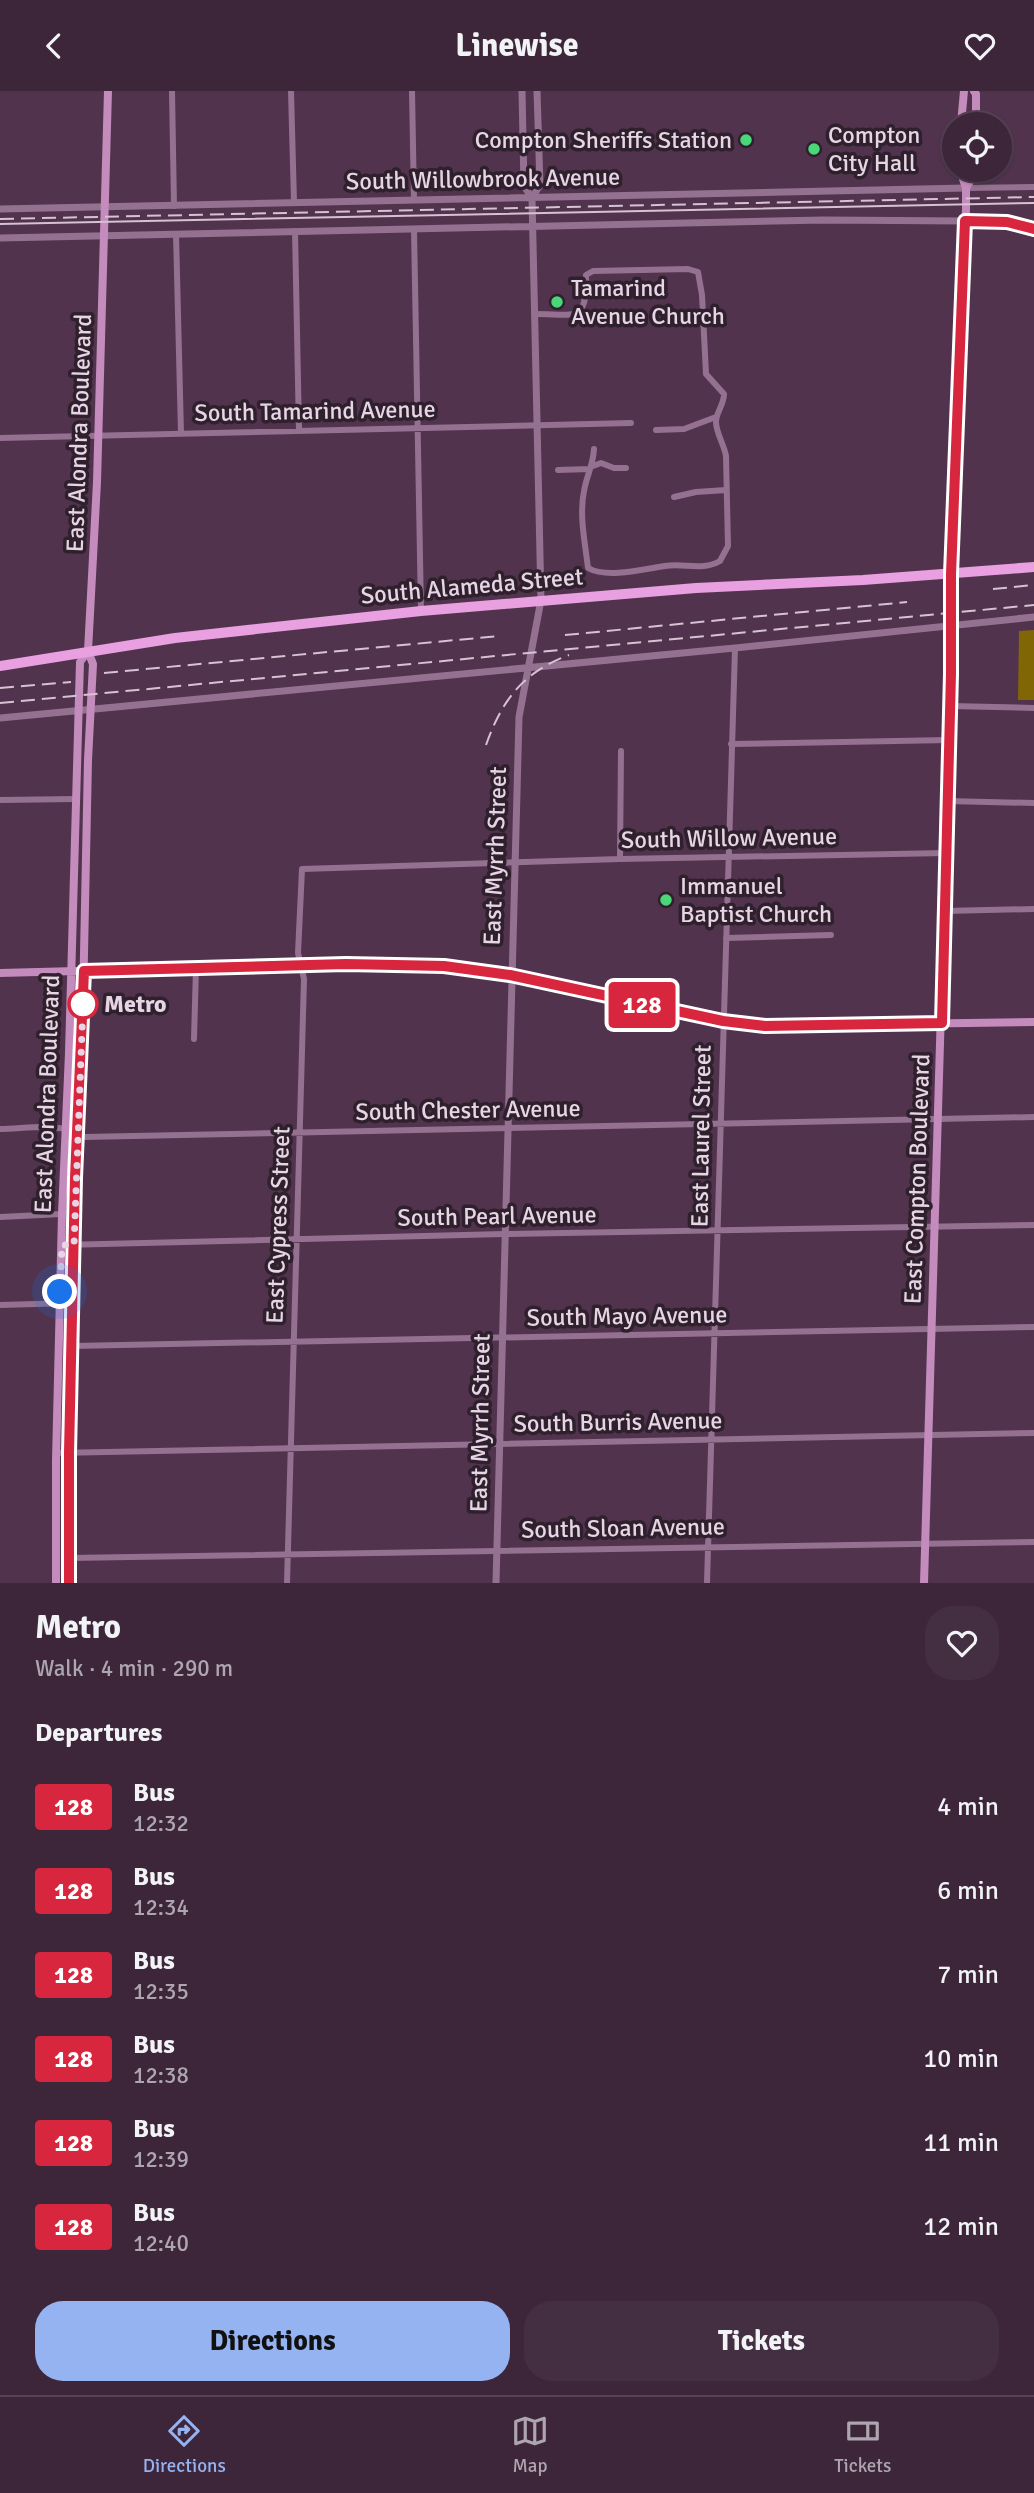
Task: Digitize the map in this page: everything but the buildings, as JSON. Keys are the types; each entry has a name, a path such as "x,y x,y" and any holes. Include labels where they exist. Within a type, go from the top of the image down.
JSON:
{"main road":[{"name":"East Alondra Boulevard","path":"69,1583 76,1131 84,971 93,664 88,651 98,435 108,91"},
{"path":"961,112 964,91"},
{"path":"974,91 975,112"},
{"path":"964,182 966,188"},
{"path":"966,188 970,182"},
{"name":"East Compton Boulevard","path":"924,1583 942,1023 951,574 966,188"},
{"name":"South Alameda Street","path":"0,666 175,638 421,611 696,588 1034,567"},
{"name":"East Alondra Boulevard","path":"56,1583 56,1453 62,1214 80,662 88,651"},
{"path":"0,973 301,965 444,966 510,975 723,1021 765,1026 1034,1022"}],"street":[{"path":"172,91 174,206"},
{"path":"291,91 294,202"},
{"path":"412,91 414,200"},
{"path":"522,91 524,186 532,198 540,185 537,91"},
{"path":"966,188 1034,187"},
{"name":"South Willowbrook Avenue","path":"0,209 966,188"},
{"name":"East Myrrh Street","path":"496,1583 510,975 519,717 541,600 532,198"},
{"name":"South Willowbrook Avenue","path":"0,238 823,220 965,221"},
{"path":"965,221 1007,222 1034,229"},
{"path":"414,229 421,611"},
{"path":"295,232 299,431"},
{"path":"176,234 181,433"},
{"path":"534,314 578,314 587,297 586,275 593,271 688,269 698,272 702,295 706,374 724,394 724,402 716,417 716,427 724,444 728,546 720,561 713,565 666,566 647,571 597,571 588,568 583,532 584,491 592,468 594,449"},
{"path":"656,430 684,429 716,417"},
{"name":"South Tamarind Avenue","path":"0,437 631,423"},
{"path":"558,470 592,468 601,463 614,468 626,468"},
{"path":"674,497 726,490"},
{"path":"0,718 1034,617"},
{"name":"East Laurel Street","path":"708,1583 735,648"},
{"path":"950,706 1034,708"},
{"path":"732,744 949,740"},
{"path":"620,859 621,751"},
{"path":"0,800 76,799"},
{"path":"947,801 1034,803"},
{"name":"South Willow Avenue","path":"302,869 946,853"},
{"name":"East Cypress Street","path":"287,1583 304,979 299,953 302,869"},
{"path":"944,911 1034,909"},
{"path":"726,938 831,935"},
{"path":"194,1039 196,968"},
{"name":"South Chester Avenue","path":"0,1129 65,1128 84,1137 1034,1117"},
{"path":"0,1217 62,1214"},
{"name":"South Pearl Avenue","path":"62,1245 1034,1225"},
{"path":"0,1305 72,1303"},
{"name":"South Mayo Avenue","path":"72,1346 1034,1327"},
{"name":"South Burris Avenue","path":"56,1453 1034,1433"},
{"name":"South Sloan Avenue","path":"69,1557 1034,1542"}],"shaded area":[{"path":"1034,630 1034,700 1018,700 1019,631"}],"tram line":[{"path":"0,224 1034,203"}],"railway":[{"path":"0,219 1034,197"},
{"path":"993,589 1034,585"},
{"path":"565,635 907,602"},
{"path":"0,703 1034,605"},
{"path":"104,673 499,636"},
{"path":"486,745 499,714 516,689 539,670 569,655"},
{"path":"0,688 71,682"}],"bus line":[{"name":"128","path":"69,1583 76,1131 84,971 346,964 444,966 510,975 672,1012 765,1026 942,1023 951,674 950,606 965,221 1007,222 1034,229"}],"place":[{"name":"Compton Sheriffs Station","path":"746,140"},
{"name":"Compton City Hall","path":"814,149"},
{"name":"Tamarind Avenue Church","path":"557,302"},
{"name":"Immanuel Baptist Church","path":"666,900"},
{"name":"Metro","path":"83,1004"}],"route":[{"path":"60,1292 62,1245 74,1245 76,1131 83,1004"}]}
